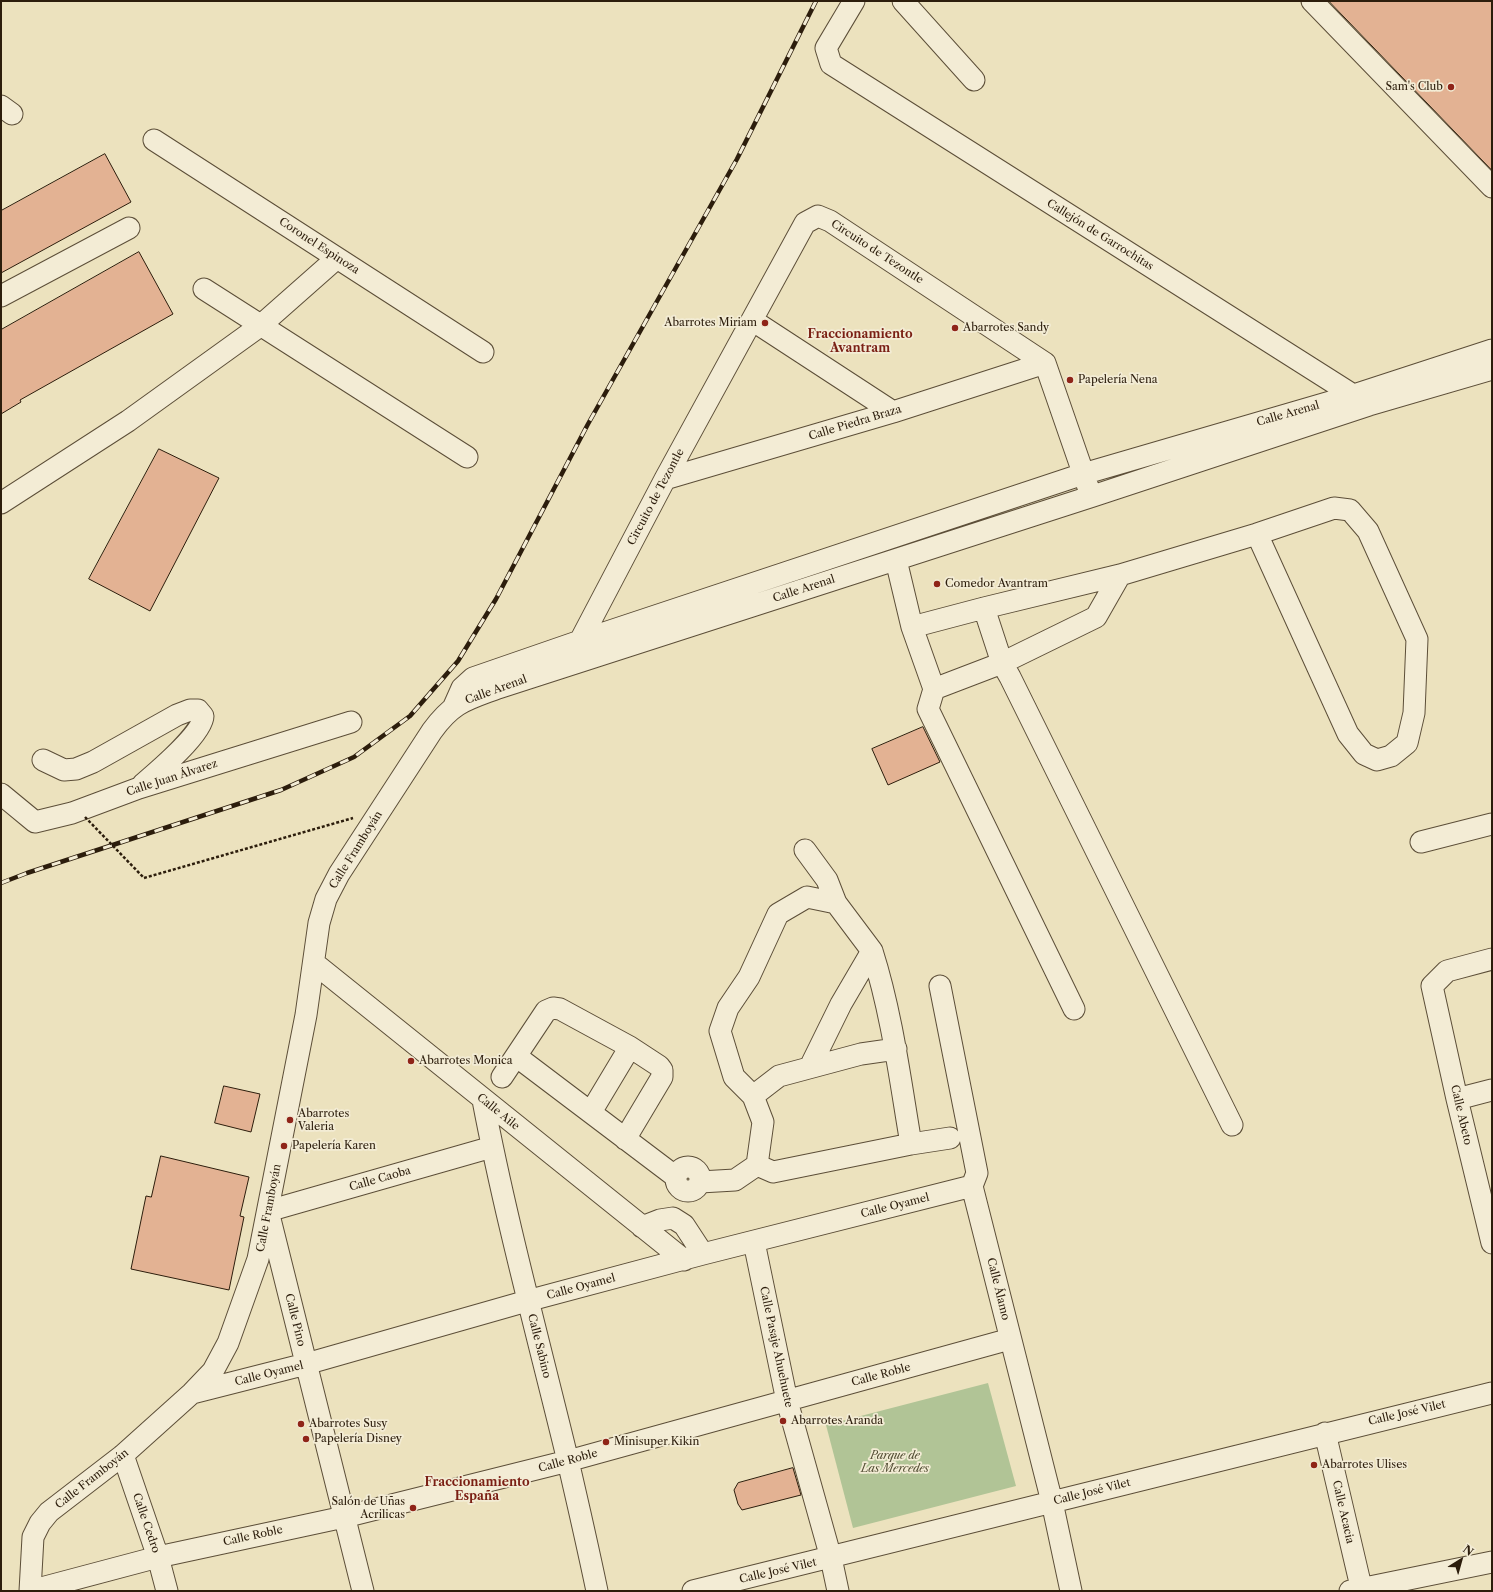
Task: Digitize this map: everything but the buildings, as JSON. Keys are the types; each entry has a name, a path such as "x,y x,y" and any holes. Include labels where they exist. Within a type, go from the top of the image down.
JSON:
{"street":[{"name":"Callejón de Garrochitas","path":"854,1 826,48 831,64 1362,400"},
{"path":"903,1 974,80"},
{"path":"1312,1 1492,187"},
{"name":"Coronel Espinoza","path":"154,140 483,352"},
{"name":"Circuito de Tezontle","path":"580,640 805,223 818,216 830,221 1045,363"},
{"path":"1,296 129,228"},
{"path":"1,503 128,422 260,326 338,258"},
{"path":"204,289 467,458"},
{"path":"752,320 893,412"},
{"name":"Calle Arenal","path":"454,706 498,688 1092,496 1362,400 1492,350"},
{"path":"1045,363 1092,496"},
{"name":"Calle Piedra Braza","path":"665,480 893,412 1045,363"},
{"name":"Calle Arenal","path":"454,706 462,688 473,678 580,640 1083,474 1362,400 1492,369"},
{"path":"912,628 984,608 1120,574 1257,534 1334,508 1350,510 1368,531 1417,639 1414,713 1407,743 1391,756 1377,760 1364,754 1348,734 1257,534"},
{"path":"896,560 912,628 934,689 928,709 1074,1009"},
{"path":"934,689 1002,663 1096,617 1120,574"},
{"path":"984,608 1002,663 1232,1125"},
{"name":"Calle Framboyán","path":"30,1591 33,1537 40,1523 49,1512 123,1456 192,1393 213,1371 228,1343 258,1259 306,1015 319,923 326,899 339,874 432,731 442,716 454,706"},
{"path":"43,760 64,770 76,769 93,762 177,715 190,710 198,710 203,716 203,721 198,728 184,746 139,788"},
{"name":"Calle Juan Álvarez","path":"1,794 35,822 72,813 139,788 351,722"},
{"path":"1421,842 1492,824"},
{"path":"805,850 827,880 836,903 872,951 881,979 896,1049 911,1144"},
{"path":"516,1056 625,1139 687,1183 735,1180 757,1166 763,1122 752,1096 734,1077 720,1031 728,1008 749,977 778,914 807,897 836,903"},
{"path":"810,1067 841,1004 872,951"},
{"name":"Calle Abeto","path":"1490,1230 1457,1098 1432,986 1447,970 1492,959"},
{"name":"Calle Aile","path":"314,963 642,1227 694,1257"},
{"name":"Calle Álamo","path":"940,986 977,1173 972,1186 1052,1502 1071,1591"},
{"path":"502,1077 546,1011 553,1008 560,1009 630,1047 662,1070 662,1077 625,1139"},
{"path":"591,1112 630,1047"},
{"path":"752,1096 779,1076 861,1054 896,1049"},
{"path":"1457,1098 1492,1090"},
{"name":"Calle Sabino","path":"483,1100 492,1147 528,1301 568,1461 597,1591"},
{"path":"757,1166 773,1172 911,1144 950,1138"},
{"name":"Calle Caoba","path":"268,1212 492,1147"},
{"path":"673,1218 687,1183"},
{"name":"Calle Oyamel","path":"192,1393 306,1364 528,1301 972,1186"},
{"name":"Calle Pino","path":"268,1212 363,1591"},
{"path":"642,1227 660,1220 673,1218 684,1225 694,1257"},
{"name":"Calle Pasaje Ahuehuete","path":"754,1242 787,1401 831,1558 838,1591"},
{"name":"Calle Roble","path":"30,1591 158,1557 344,1517 568,1461 1010,1339"},
{"name":"Calle José Vilet","path":"693,1591 831,1558 1325,1433 1492,1393"},
{"name":"Calle Acacia","path":"1325,1433 1358,1590"},
{"name":"Calle Cedro","path":"123,1456 158,1557 167,1591"},
{"path":"1358,1590 1492,1562"}],"path":[{"path":"85,817 144,878 358,816 371,824"}],"green space":[{"name":"Parque de Las Mercedes","path":"988,1383 1016,1486 853,1528 826,1425"}],"railway":[{"path":"1,883 27,873 281,790 354,757 410,716 458,661 496,599 588,424 737,159 816,1"}],"place":[{"name":"Sam's Club","path":"1451,87"},
{"name":"Abarrotes Miriam","path":"765,323"},
{"name":"Abarrotes Sandy","path":"955,328"},
{"name":"Papelería Nena","path":"1070,380"},
{"name":"Comedor Avantram","path":"937,584"},
{"name":"Abarrotes Monica","path":"411,1061"},
{"name":"Abarrotes Valeria","path":"290,1120"},
{"name":"Papelería Karen","path":"284,1146"},
{"name":"Abarrotes Aranda","path":"783,1421"},
{"name":"Abarrotes Susy","path":"301,1424"},
{"name":"Papelería Disney","path":"306,1439"},
{"name":"Minisuper Kikin","path":"606,1442"},
{"name":"Abarrotes Ulises","path":"1314,1465"},
{"name":"Salón de Uñas Acrilicas","path":"413,1508"}],"district":[{"name":"Fraccionamiento Avantram","path":"860,342"},
{"name":"Fraccionamiento España","path":"477,1490"}]}
